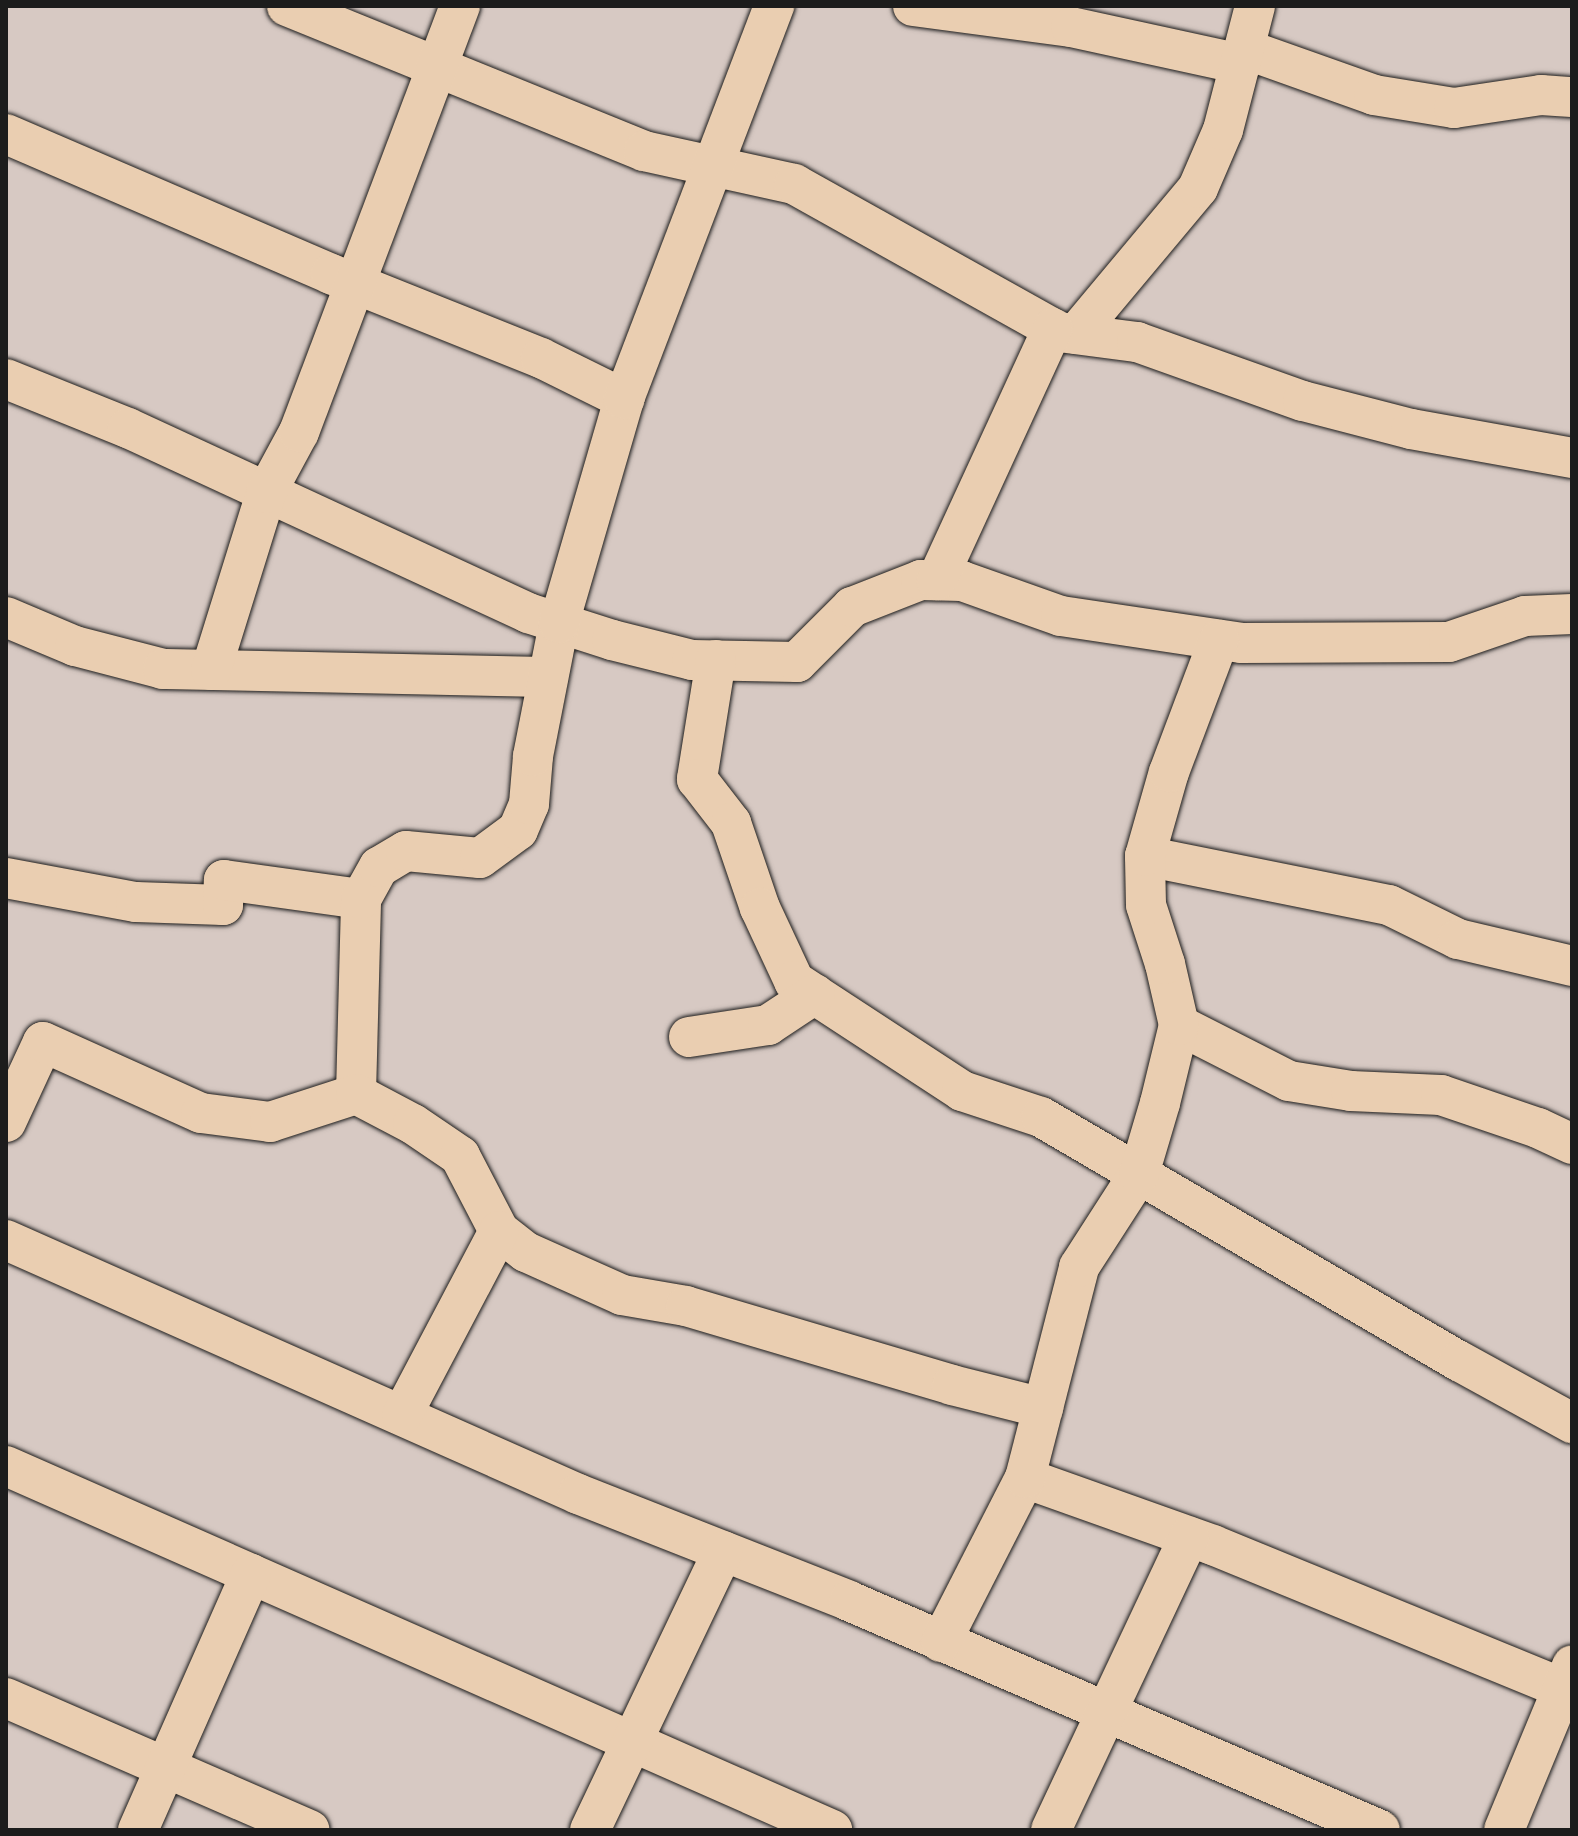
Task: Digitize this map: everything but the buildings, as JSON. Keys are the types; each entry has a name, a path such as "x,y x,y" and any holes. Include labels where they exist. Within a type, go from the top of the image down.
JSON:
{"street":[{"path":"287,6 644,151 794,184 1064,331 1137,342 1303,401 1411,429 1572,458"},
{"path":"211,670 266,493 299,432 460,6"},
{"path":"356,1094 361,899 379,867 406,851 480,858 518,830 529,804 533,756 559,623 624,399 774,6"},
{"path":"913,6 1071,27 1243,56 1374,95 1454,108 1541,95 1572,97"},
{"path":"937,580 1064,331 1198,188 1223,130 1255,6"},
{"path":"6,134 353,283 541,358 624,399"},
{"path":"6,379 128,428 515,607 559,623 692,660 797,662 852,607 921,580 962,581 1061,616 1241,643 1449,642 1525,616 1572,614"},
{"path":"6,617 75,646 148,665 211,670 548,677"},
{"path":"941,1642 1025,1478 1079,1267 1139,1174 1179,1025 1165,964 1146,905 1145,856 1169,772 1219,640"},
{"path":"716,660 697,779 731,823 760,908 794,981 962,1091 1041,1117 1572,1423"},
{"path":"1145,856 1389,905 1458,939 1572,966"},
{"path":"6,878 136,902 223,905 224,880 361,899"},
{"path":"689,1037 768,1025 815,994"},
{"path":"1179,1025 1289,1081 1351,1091 1441,1095 1538,1128 1572,1144"},
{"path":"6,1122 43,1042 201,1113 270,1122 356,1094 413,1124 460,1156 484,1195 499,1231 526,1252 622,1295 686,1306 952,1385 1043,1408"},
{"path":"402,1415 499,1231"},
{"path":"6,1240 578,1494 941,1642 1380,1830"},
{"path":"6,1466 832,1830"},
{"path":"1025,1478 1569,1682 1504,1830"},
{"path":"1051,1830 1189,1537"},
{"path":"590,1830 723,1551"},
{"path":"138,1830 251,1574"},
{"path":"6,1698 164,1770 309,1830"}]}
